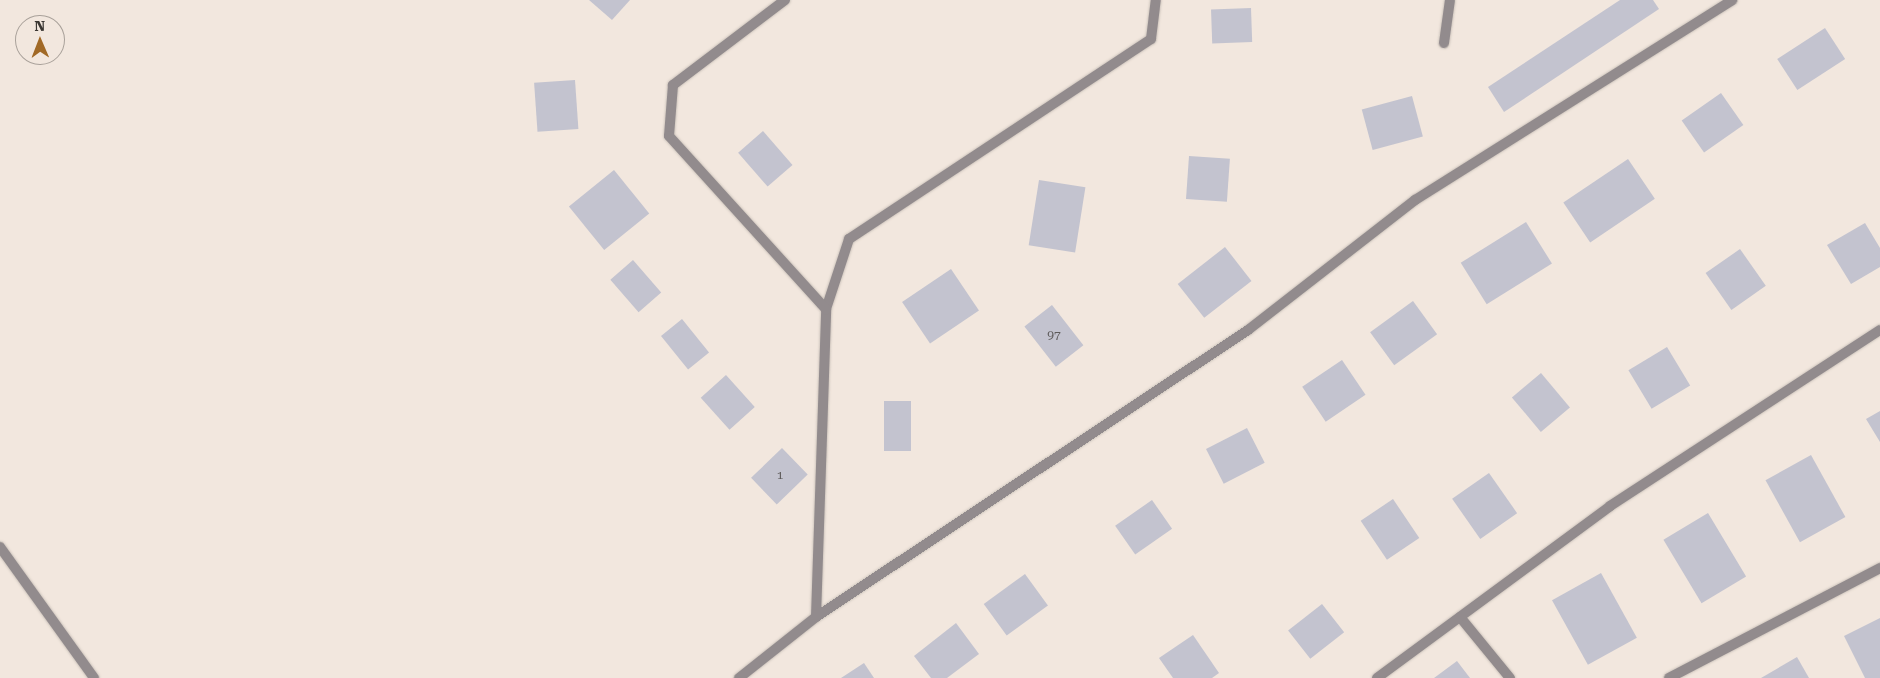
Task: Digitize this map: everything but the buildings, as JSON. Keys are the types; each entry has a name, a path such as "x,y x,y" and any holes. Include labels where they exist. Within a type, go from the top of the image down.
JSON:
{"street":[{"path":"785,0 673,85 669,136 826,309"},
{"path":"816,617 826,309 849,239 1151,39 1156,0"},
{"path":"1444,43 1450,0"},
{"path":"739,678 816,617 1248,330 1415,200 1732,0"},
{"path":"1377,678 1610,506 1880,330"},
{"path":"0,547 94,678"},
{"path":"1669,678 1880,568"},
{"path":"1460,616 1510,678"}]}
